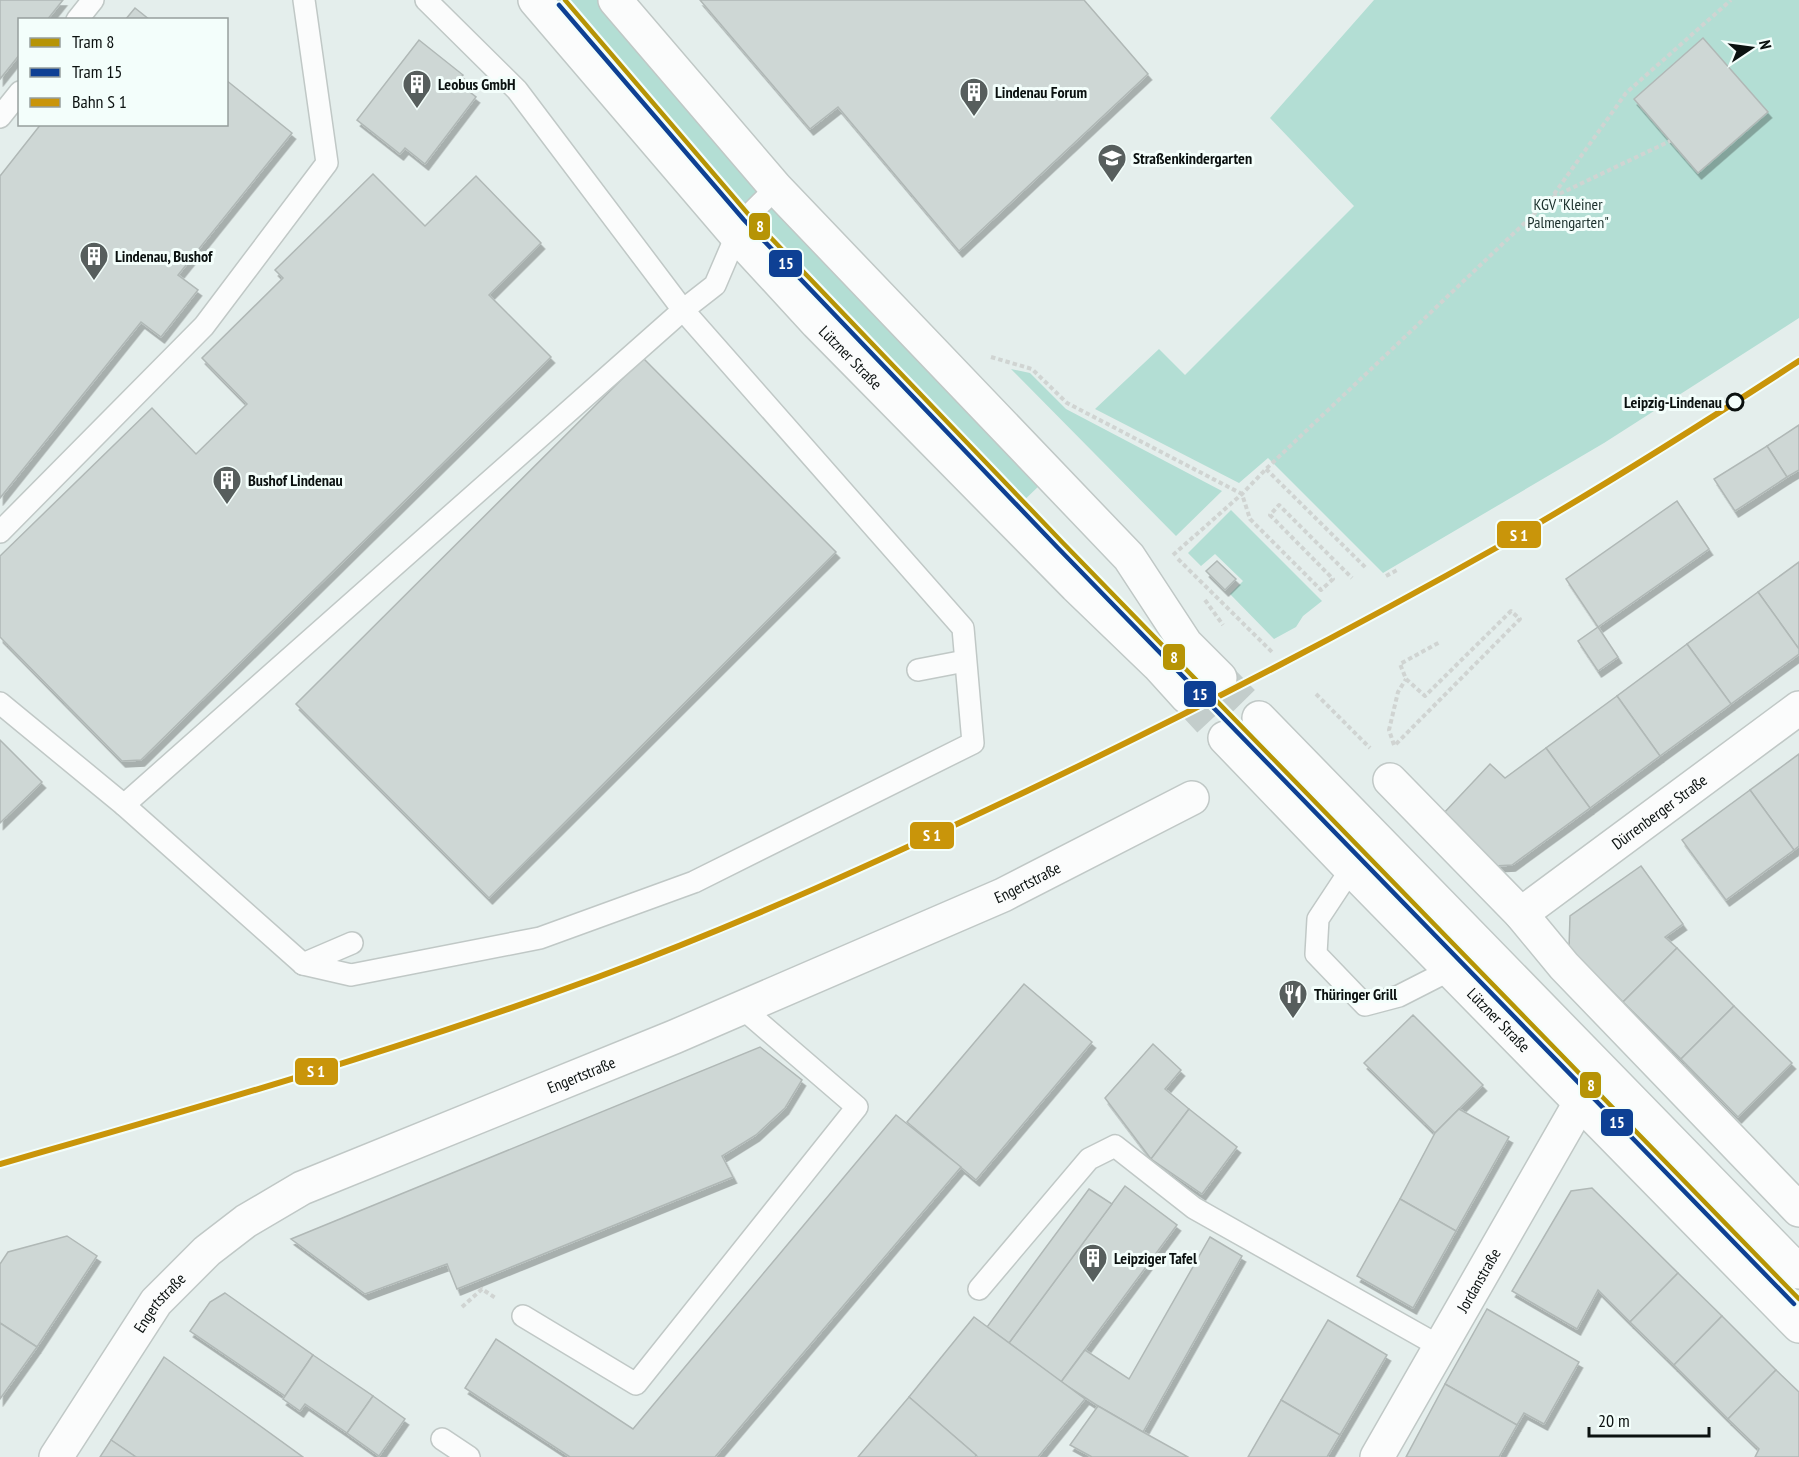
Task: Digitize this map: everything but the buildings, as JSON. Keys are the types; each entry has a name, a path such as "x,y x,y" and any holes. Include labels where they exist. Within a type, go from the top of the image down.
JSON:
{"main road":[{"name":"Lützner Straße","path":"536,0 736,235 817,323 1067,578 1158,665 1187,697"},
{"path":"615,0 776,188 1129,557 1186,644 1220,678"},
{"name":"Dürrenberger Straße","path":"1521,914 1799,708"},
{"path":"1259,718 1789,1262"},
{"name":"Lützner Straße","path":"1225,738 1799,1326"},
{"path":"1390,780 1521,914 1564,966 1799,1210"},
{"name":"Engertstraße","path":"56,1457 156,1302 207,1251 246,1221 302,1188 674,1037 1003,895 1192,798"},
{"name":"Jordanstraße","path":"1377,1457 1580,1103"}],"lane":[{"path":"79,18 93,0"},
{"path":"0,532 204,326 327,163 304,0"},
{"path":"0,703 124,805 303,964 351,975 540,938 694,882 973,744 963,628 683,310 517,90 426,0"},
{"path":"0,117 18,94"},
{"path":"124,805 683,310 715,285 742,222 776,188"},
{"path":"918,670 965,661"},
{"path":"1351,869 1318,919 1316,954 1365,1005 1399,996 1450,970"},
{"path":"303,964 352,943"},
{"path":"523,1316 636,1384 858,1107 741,1007"},
{"path":"979,1289 1089,1159 1115,1146 1194,1208 1439,1346"},
{"path":"442,1439 469,1457"}],"path":[{"path":"1173,555 1242,494 1552,197 1626,93 1731,0"},
{"path":"1552,197 1670,141"},
{"path":"981,354 1032,369 1067,404 1242,494 1250,519 1321,590 1333,579 1270,515 1279,505 1352,578"},
{"path":"1266,469 1366,568"},
{"path":"1173,555 1193,582"},
{"path":"1173,555 1272,652"},
{"path":"1386,576 1399,569"},
{"path":"1199,592 1225,628"},
{"path":"1404,736 1520,619 1511,612 1425,696 1406,679 1400,664 1440,642"},
{"path":"1394,746 1389,730 1398,692 1406,679"},
{"path":"1316,694 1359,736"},
{"path":"462,1307 482,1289"}],"green space":[{"path":"552,0 599,0 768,195 1041,484 1015,509 827,314"},
{"name":"KGV \"Kleiner Palmengarten\"","path":"1374,0 1799,0 1799,318 1604,443 1383,573 1268,458 1239,483 1095,409 1159,349 1185,375 1354,206 1270,118"},
{"path":"1011,369 1030,373 1066,409 1222,491 1176,536"},
{"path":"1231,510 1322,601 1303,616 1296,627 1274,639 1230,594 1243,581 1215,554 1201,566 1188,553"}],"tunnel":[{"path":"1220,678 1259,718"},
{"path":"1187,697 1225,738"}],"tram line":[{"name":"8","path":"565,0 749,215 1063,543 1799,1299"},
{"name":"15","path":"559,5 744,220 1058,548 1794,1304"}],"transit line":[{"path":"0,1164 151,1121 450,1029 598,977 707,935 868,865 1147,732 1385,609 1578,500 1799,361"}],"place":[{"name":"Leobus GmbH","path":"417,110"},
{"name":"Lindenau Forum","path":"974,118"},
{"name":"Straßenkindergarten","path":"1112,184"},
{"name":"Lindenau, Bushof","path":"94,282"},
{"name":"Leipzig-Lindenau","path":"1735,402"},
{"name":"Bushof Lindenau","path":"227,506"},
{"name":"Thüringer Grill","path":"1293,1020"},
{"name":"Leipziger Tafel","path":"1093,1284"}]}
